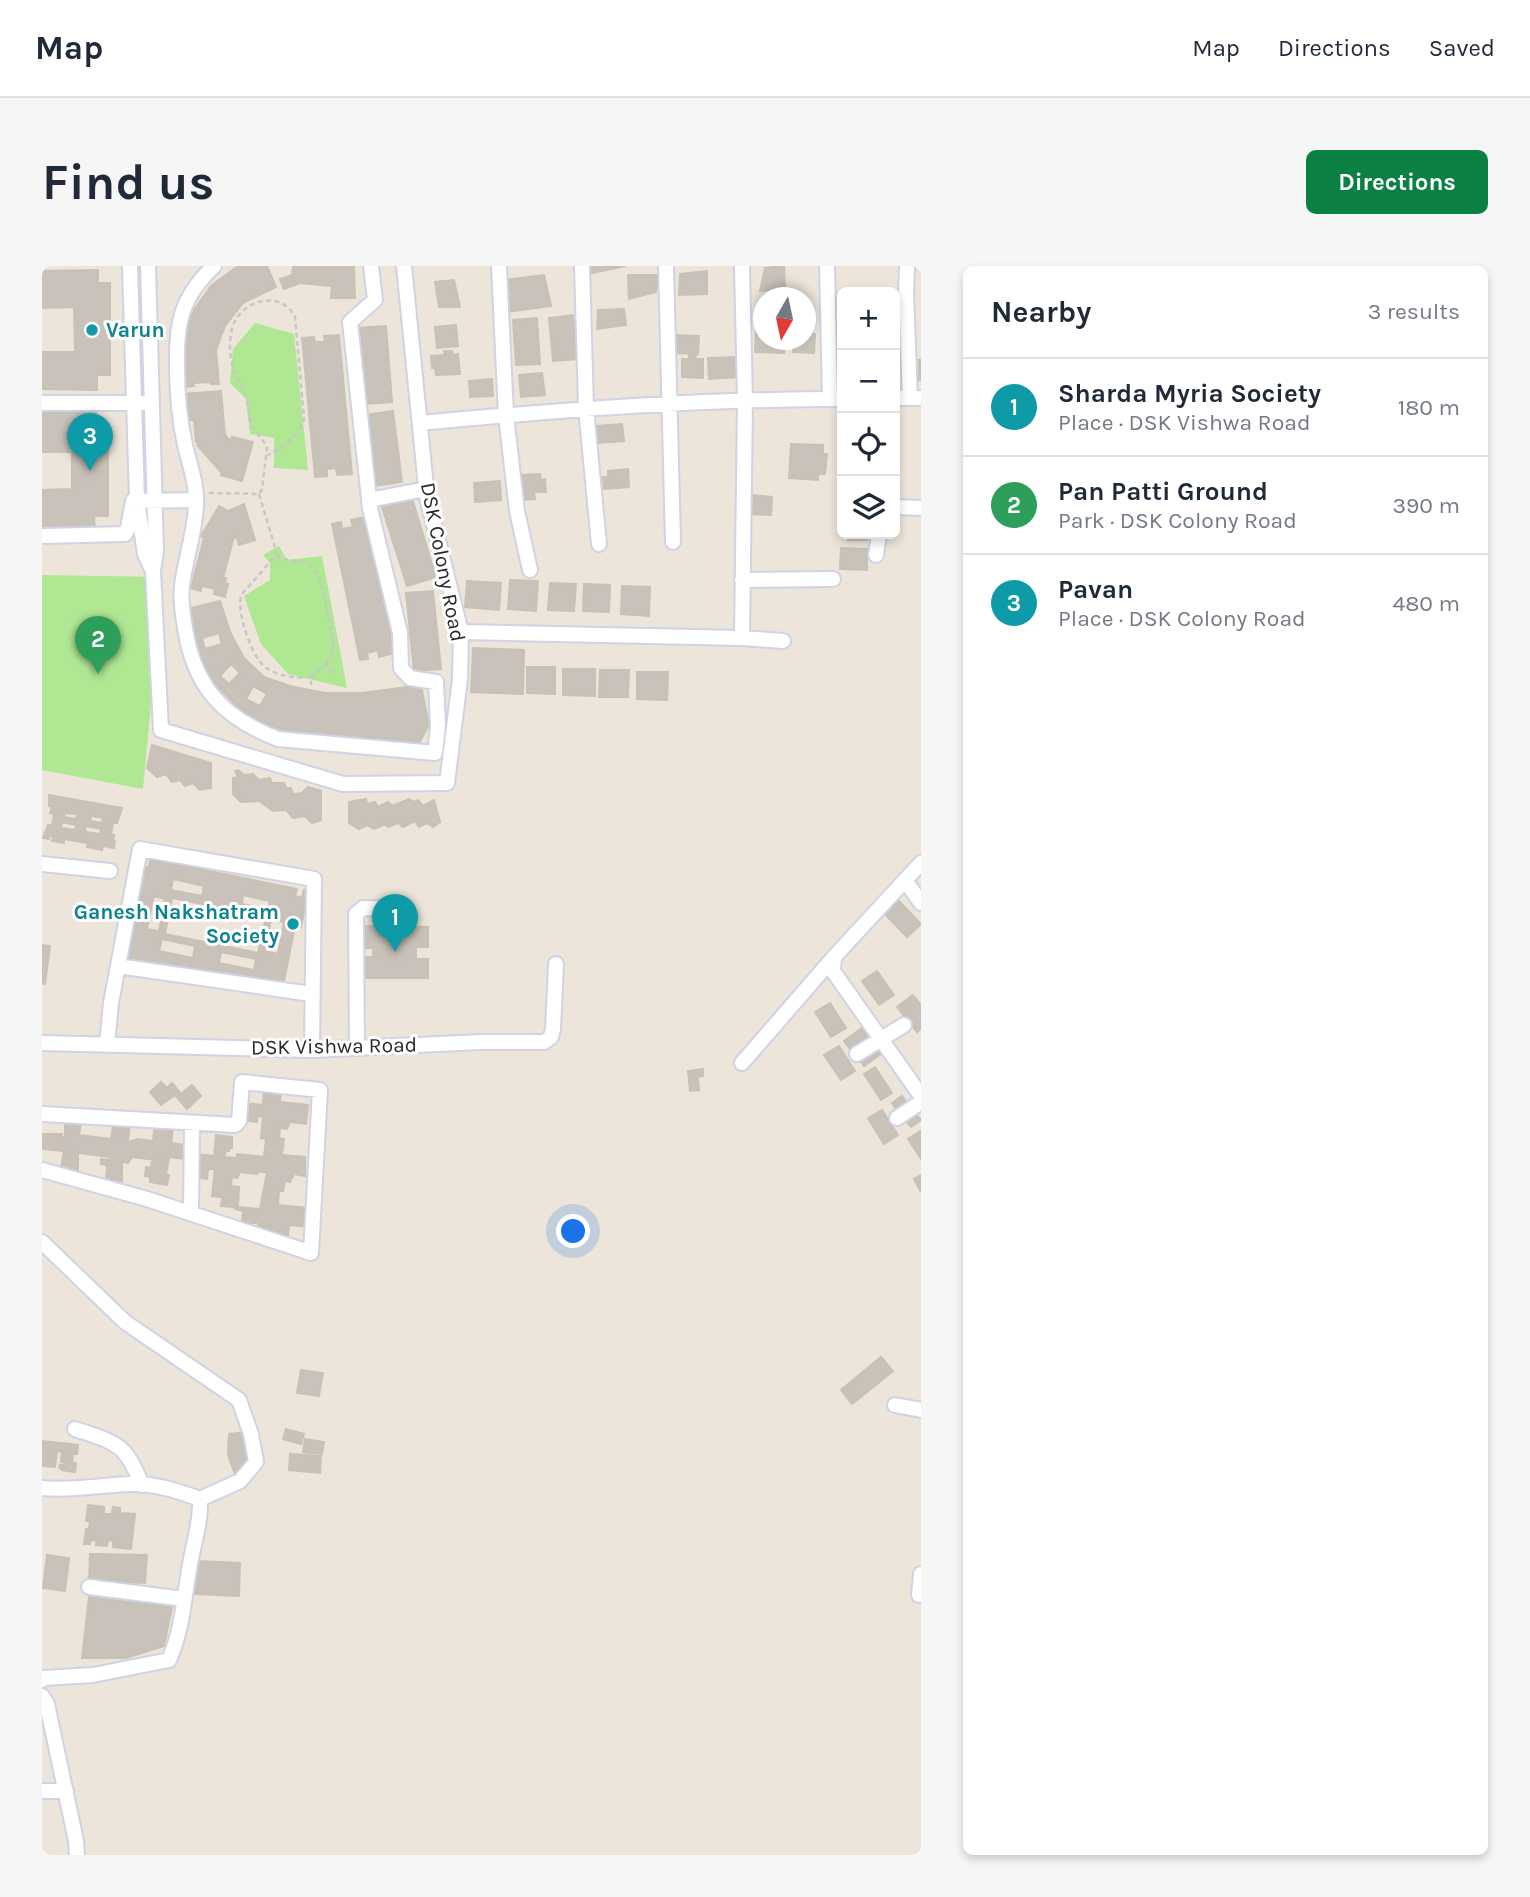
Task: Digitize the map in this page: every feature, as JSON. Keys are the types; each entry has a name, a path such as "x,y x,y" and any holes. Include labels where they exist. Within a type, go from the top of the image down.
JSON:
{"street":[{"name":"DSK Colony Road","path":"130,266 137,500 145,554 153,571"},
{"name":"DSK Colony Road","path":"148,266 156,551 153,571 161,730 343,785 447,783 460,679 461,632 426,489 404,266"},
{"path":"214,266 201,278 186,301 177,335 179,416 196,497 181,603 189,656 210,694 230,713 260,732 278,739 435,753 438,727 436,682 410,678 401,668 400,633 369,500 351,322 375,300 371,266"},
{"path":"499,266 506,415 517,511 530,569"},
{"path":"582,266 586,408 599,544"},
{"path":"666,266 674,542"},
{"path":"741,638 745,400 742,266"},
{"path":"420,423 586,408 745,400 836,399 827,266"},
{"path":"907,266 906,294 916,398"},
{"path":"42,403 151,402"},
{"path":"369,500 426,489"},
{"path":"42,536 125,534 131,503 137,500 196,497"},
{"path":"900,507 921,508"},
{"path":"876,555 878,539"},
{"path":"742,580 833,579"},
{"path":"461,632 783,641"},
{"path":"107,1044 111,1003 141,849 314,879 312,1050"},
{"path":"742,1063 834,957 921,863"},
{"path":"42,864 110,871"},
{"path":"905,880 921,903"},
{"path":"357,1048 356,914 363,908 402,909"},
{"path":"834,957 833,971 921,1096"},
{"name":"DSK Vishwa Road","path":"42,1043 312,1050 481,1042 544,1042 551,1037 554,1029 556,964"},
{"path":"118,966 311,994"},
{"path":"857,1054 904,1025"},
{"path":"42,1114 235,1125 239,1121 242,1082 320,1090 311,1253 191,1213 42,1170"},
{"path":"897,1118 921,1102"},
{"path":"191,1213 192,1123"},
{"path":"42,1242 125,1322 239,1400 251,1434 256,1462 240,1481 200,1499 173,1489 133,1484 65,1490 42,1488"},
{"path":"895,1405 921,1410"},
{"path":"75,1429 121,1447 130,1457 142,1485"},
{"path":"42,1680 93,1675 169,1660 178,1641 201,1515 200,1499"},
{"path":"89,1587 184,1599"},
{"path":"42,1696 47,1704 77,1855"},
{"path":"42,1791 66,1791"}],"path":[{"path":"268,455 293,437 302,426 304,418 295,317 290,307 274,300 251,304 235,321 231,332 232,365 249,405 252,425 264,440 268,455 259,494 277,554 280,558 309,564 319,574 334,642 326,664 311,677 286,676 263,666 242,620 239,601 242,594 277,554"},
{"path":"196,497 259,494"},
{"path":"326,664 332,672"},
{"path":"311,677 311,685"}],"green space":[{"path":"255,323 294,334 308,470 274,468 274,438 250,434 246,399 230,383 233,349"},
{"path":"279,546 287,560 322,556 347,688 288,674 261,644 244,596 270,580 270,563 263,555"},
{"path":"42,575 163,577 143,789 42,770"}],"building":[{"path":"238,266 267,266 276,287 243,303 225,326 216,350 219,384 193,383 194,386 186,387 182,353 185,331 194,310 211,286"},
{"path":"293,266 354,266 355,298 331,298 332,286 300,283 284,289 280,279 292,275"},
{"path":"587,266 626,266 587,274"},
{"path":"784,266 785,287 761,287 765,268"},
{"name":"Varun","path":"98,270 98,283 110,283 110,375 97,375 97,390 42,389 42,352 75,352 74,307 42,308 42,271"},
{"path":"707,271 707,294 679,295 680,274"},
{"path":"544,275 551,306 506,312 505,280"},
{"path":"628,275 659,275 656,292 629,299"},
{"path":"454,280 460,307 439,307 435,282"},
{"path":"624,309 626,325 597,329 598,310"},
{"path":"573,315 578,359 553,361 549,318"},
{"path":"537,318 540,364 516,365 513,320"},
{"path":"456,325 458,346 437,348 435,327"},
{"path":"386,326 392,402 363,404 357,328"},
{"path":"339,335 352,474 337,475 336,468 327,469 327,476 315,477 302,338 314,337 315,342 325,342 324,336"},
{"path":"673,335 699,336 698,354 672,353"},
{"path":"755,350 784,350 784,353"},
{"path":"793,350 814,350 814,353"},
{"path":"444,351 458,354 460,374 436,375 431,356 445,355"},
{"path":"689,355 696,355 695,359 703,359 703,378 682,377 682,359 689,359"},
{"path":"738,357 739,377 709,379 708,358"},
{"path":"900,360 903,376 900,376"},
{"path":"921,360 921,380 918,380"},
{"path":"542,373 545,395 521,397 519,375"},
{"path":"492,379 493,396 470,397 469,381"},
{"path":"221,391 225,435 230,441 232,437 253,442 242,481 221,475 197,445 200,442 196,442 194,420 190,420 189,407 184,407 183,394"},
{"path":"393,411 402,482 373,486 364,415"},
{"path":"42,412 96,412 96,426 108,426 108,516 94,516 95,529 42,529 42,490 72,489 72,452 42,452"},
{"path":"622,424 624,441 597,443 596,426"},
{"path":"791,444 823,445 823,454 827,454 825,474 818,474 818,480 789,478"},
{"path":"628,469 629,487 604,489 603,477 608,477 608,471"},
{"path":"540,474 541,480 545,479 546,492 534,492 535,499 521,500 520,475"},
{"path":"500,481 501,500 475,502 474,483"},
{"path":"411,495 436,577 407,586 381,504"},
{"path":"751,495 772,497 771,515 750,514"},
{"path":"244,504 255,540 239,545 236,536 233,540 223,578 226,578 225,583 228,584 225,597 214,594 215,589 202,586 201,591 191,588 204,538 201,536 219,506 228,511"},
{"path":"365,517 394,653 379,657 378,650 367,653 368,659 360,660 332,524 341,522 342,529 353,527 351,520"},
{"path":"841,548 867,549 867,570 840,569"},
{"path":"510,580 538,581 536,611 508,609"},
{"path":"467,581 501,583 499,610 465,607"},
{"path":"550,583 576,584 574,611 548,610"},
{"path":"584,584 610,585 609,612 583,611"},
{"path":"622,586 650,587 649,616 621,614"},
{"path":"433,591 441,669 414,671 406,593"},
{"path":"220,601 230,632 244,658 264,677 290,686 325,693 362,693 421,685 429,725 419,743 380,745 308,737 270,726 241,710 217,686 192,649 187,609","holes":["219,633 222,644 205,649 202,638","231,664 240,673 229,684 220,676","253,686 267,694 260,706 246,699"]},
{"path":"473,648 524,650 523,694 471,692"},
{"path":"527,667 555,667 555,694 527,693"},
{"path":"563,669 595,669 595,696 563,695"},
{"path":"600,670 629,670 628,697 599,697"},
{"path":"637,672 668,672 667,700 637,699"},
{"path":"152,745 211,763 211,788 200,790 193,783 185,786 180,780 172,782 166,774 157,777 147,768"},
{"path":"238,770 244,775 253,774 259,780 270,778 272,783 284,783 286,788 291,788 293,794 302,793 308,787 321,791 321,820 312,823 305,816 293,818 286,810 273,811 259,801 241,802 233,794 233,778 238,777 235,771"},
{"path":"49,795 122,808 117,823 113,823 111,835 114,835 114,848 103,846 102,850 87,847 88,843 64,839 64,843 52,841 53,836 49,836 49,839 43,838 48,825 52,826 54,814 50,813 52,807 49,806","holes":["65,813 77,814 76,819 64,817","91,816 103,818 102,823 90,821","62,822 76,825 75,830 61,828","86,826 101,829 100,834 85,832"]},
{"path":"366,799 367,804 375,802 378,807 388,802 392,806 409,799 414,802 418,800 423,806 434,800 440,822 433,827 427,823 419,827 415,821 403,827 398,823 388,827 385,824 374,829 367,825 359,829 349,823 349,802"},
{"name":"Ganesh Nakshatram Society","path":"150,859 297,889 295,896 302,898 304,890 308,891 301,927 295,926 283,986 125,959 143,866 149,868","holes":["173,879 204,886 202,896 171,890","243,895 270,901 268,909 242,904","154,896 165,899 159,931 147,929","172,898 266,917 258,953 165,934","271,919 284,922 278,954 265,951","162,939 195,946 193,958 159,951","221,952 256,959 254,970 219,963"]},
{"path":"897,899 921,924 907,937 883,912"},
{"path":"359,926 428,927 428,947 416,947 416,959 428,959 428,978 360,978 360,957 373,957 373,948 359,948"},
{"path":"42,945 50,946 45,984 42,983"},
{"path":"877,971 894,995 879,1005 862,981"},
{"path":"913,995 921,1005 921,1029 917,1032 897,1007"},
{"path":"830,1003 846,1028 831,1037 815,1012"},
{"path":"862,1028 868,1036 850,1049 844,1041"},
{"path":"839,1046 855,1071 841,1080 824,1055"},
{"path":"876,1047 881,1054 864,1066 859,1059"},
{"path":"875,1067 892,1093 881,1100 864,1074"},
{"path":"703,1069 703,1076 698,1077 699,1090 690,1091 688,1071"},
{"path":"161,1082 167,1088 172,1083 181,1094 192,1085 201,1096 187,1109 175,1095 161,1105 150,1092"},
{"path":"264,1089 281,1090 280,1102 308,1105 306,1124 290,1122 287,1129 280,1128 279,1138 284,1139 282,1155 305,1157 305,1176 294,1174 290,1182 285,1181 283,1191 279,1191 278,1205 309,1208 307,1227 289,1225 288,1236 258,1225 259,1220 250,1225 242,1224 243,1211 235,1207 221,1206 222,1197 212,1196 215,1169 208,1169 207,1179 199,1178 200,1170 195,1170 197,1154 214,1156 216,1135 232,1137 232,1148 226,1151 224,1157 237,1158 237,1154 264,1157 266,1139 261,1138 263,1116 257,1117 257,1122 242,1120 244,1103 263,1105","holes":["240,1172 267,1172 260,1209 238,1207 239,1187 231,1186 232,1177 237,1178"]},
{"path":"902,1096 906,1102 896,1109 892,1103"},
{"path":"882,1110 898,1135 884,1144 868,1118"},
{"path":"914,1112 921,1120 911,1127 905,1120"},
{"path":"65,1120 81,1122 79,1135 111,1139 114,1120 130,1122 128,1142 138,1139 153,1141 155,1123 173,1125 171,1147 172,1143 187,1145 185,1159 169,1157 167,1185 150,1182 150,1177 145,1176 146,1167 151,1168 152,1162 156,1160 132,1157 128,1163 122,1162 122,1181 106,1179 107,1168 101,1164 101,1159 110,1160 110,1157 78,1153 78,1170 61,1168 64,1151 42,1149 42,1134 62,1134 61,1137 65,1137"},
{"path":"921,1132 921,1159 908,1139"},
{"path":"921,1175 921,1192 914,1179"},
{"path":"881,1357 893,1371 852,1404 841,1390"},
{"path":"301,1370 323,1373 319,1396 297,1393"},
{"path":"286,1429 304,1434 301,1444 283,1439"},
{"path":"247,1432 251,1463 236,1477 228,1455 229,1434"},
{"path":"305,1439 324,1442 322,1454 303,1452"},
{"path":"42,1441 78,1445 72,1462 76,1463 75,1472 59,1467 64,1465 64,1462 61,1462 62,1452 57,1451 55,1467 42,1466"},
{"path":"290,1454 321,1456 320,1473 289,1470"},
{"path":"88,1505 104,1507 104,1514 112,1514 113,1507 120,1508 120,1513 135,1514 131,1549 113,1547 113,1541 108,1540 107,1546 96,1545 97,1541 90,1540 90,1544 84,1544 90,1522 86,1521"},
{"path":"90,1554 147,1555 145,1583 89,1581"},
{"path":"47,1555 69,1558 65,1591 43,1588"},
{"path":"196,1561 240,1563 239,1596 195,1594"},
{"path":"89,1597 172,1607 164,1646 126,1658 82,1658"}],"place":[{"name":"Varun","path":"92,330"},
{"name":"Pavan","path":"90,471"},
{"name":"Pan Patti Ground","path":"98,674"},
{"name":"Ganesh Nakshatram Society","path":"293,924"},
{"name":"Sharda Myria Society","path":"395,952"}]}
